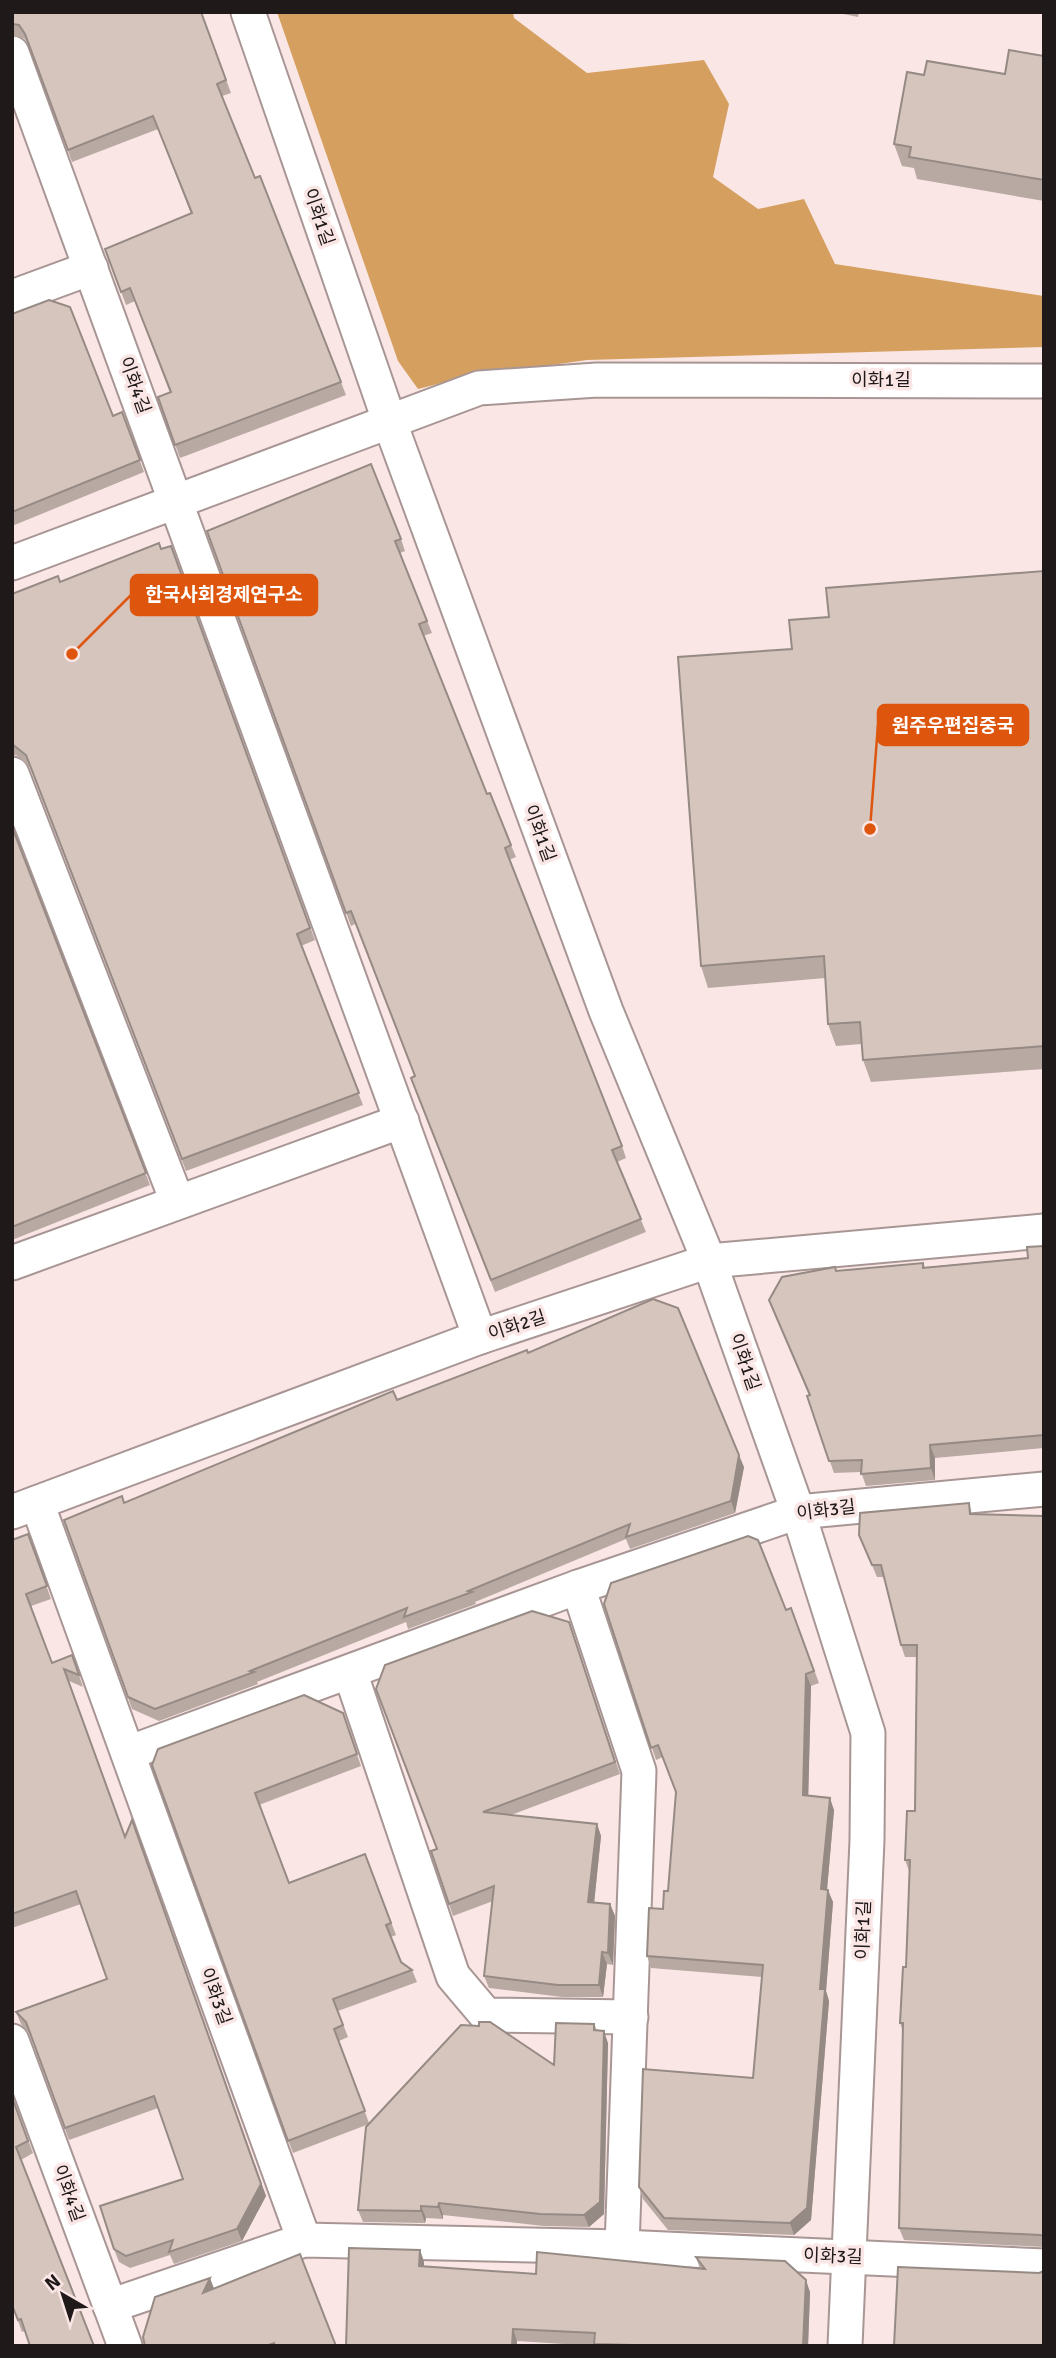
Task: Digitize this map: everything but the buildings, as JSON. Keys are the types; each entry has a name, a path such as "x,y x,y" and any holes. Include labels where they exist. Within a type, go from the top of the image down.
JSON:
{"street":[{"name":"이화1길","path":"248,12 390,422 606,1011 709,1261 798,1512 867,1733 867,1840 845,2346"},
{"name":"이화4길","path":"12,54 178,502"},
{"path":"12,297 91,268"},
{"name":"이화1길","path":"12,564 479,388 597,380 1044,381"},
{"path":"178,502 480,1337"},
{"path":"12,774 177,1200"},
{"path":"12,1263 177,1200 401,1121"},
{"name":"이화2길","path":"25,1508 480,1337 709,1261 1044,1231"},
{"name":"이화3길","path":"128,1753 578,1587 798,1512 1044,1489"},
{"name":"이화3길","path":"25,1508 128,1753 304,2240"},
{"path":"578,1587 639,1772 622,2247"},
{"path":"350,1672 453,1976 486,2015 631,2017"},
{"name":"이화4길","path":"12,2041 125,2346"},
{"name":"이화3길","path":"110,2306 304,2240 622,2247 1044,2266"}],"shaded area":[{"path":"277,12 513,12 514,18 587,73 704,60 729,104 713,177 758,209 804,199 835,264 1044,296 1044,347 587,360 461,378 418,389 398,361"}],"place":[{"name":"한국사회경제연구소","path":"72,654"},
{"name":"원주우편집중국","path":"870,829"}]}
